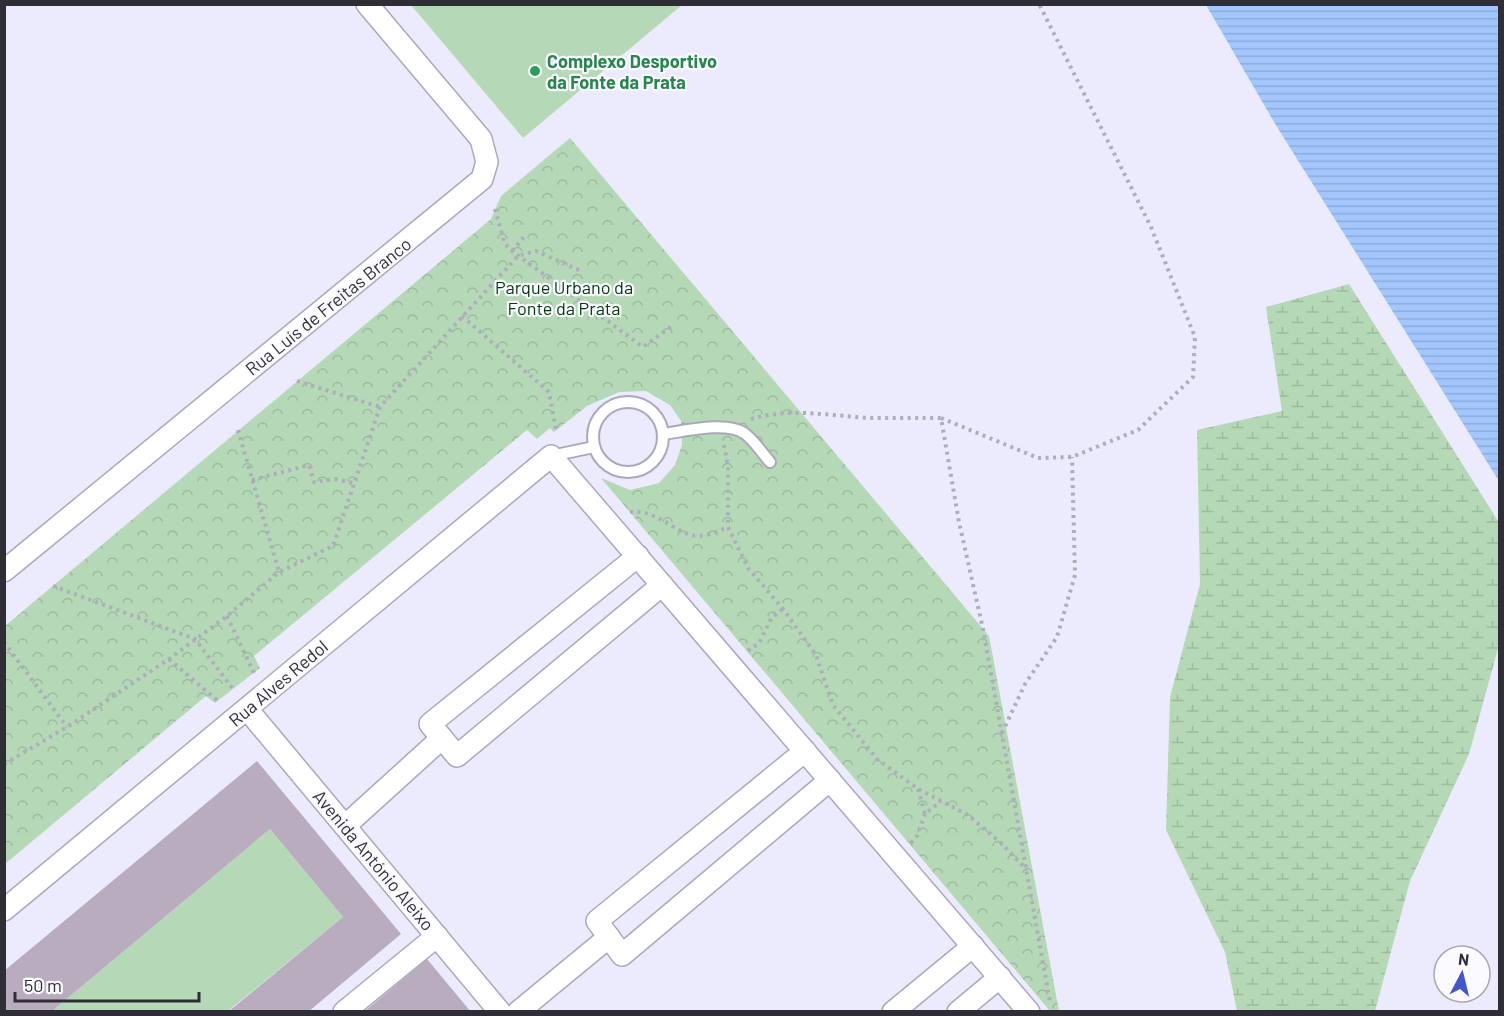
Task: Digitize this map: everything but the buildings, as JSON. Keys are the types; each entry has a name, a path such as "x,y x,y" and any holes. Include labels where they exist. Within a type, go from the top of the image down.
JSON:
{"street":[{"name":"Rua Luís de Freitas Branco","path":"4,571 482,179 487,162 481,139 367,4"},
{"path":"551,456 1029,1011"},
{"name":"Rua Alves Redol","path":"4,910 551,456"},
{"path":"638,556 430,724 457,756 662,585"},
{"name":"Avenida António Aleixo","path":"247,709 500,1011"},
{"path":"345,826 442,738"},
{"path":"806,751 597,921 622,955 830,780"},
{"path":"344,1011 437,936"},
{"path":"518,1011 609,937"},
{"path":"893,1011 974,946"},
{"path":"958,1011 1000,977"}],"lane":[{"path":"631,401 652,410 659,419 663,434 664,441 660,453 643,469 631,472 619,471 608,466 599,458 592,436 594,425 609,406 631,401"},
{"path":"663,434 721,427 732,428 744,434 770,462"},
{"path":"551,456 594,447"}],"path":[{"path":"1027,870 1001,843 968,815 918,789 877,759 833,705 816,655 783,609 748,568 728,527 728,467 721,427 765,415 802,412 870,418 941,418 1038,458 1072,457 1138,430 1192,377 1196,337 1150,227 1039,4"},
{"path":"495,209 505,244 512,251 643,347 672,327"},
{"path":"512,251 525,236"},
{"path":"4,764 66,727 169,659 227,616 279,572 333,546 380,408 518,256 536,250 580,271"},
{"path":"462,316 549,392 556,430"},
{"path":"297,381 380,408"},
{"path":"941,418 959,522 983,629 1052,1011"},
{"path":"238,430 279,572"},
{"path":"1002,734 1025,684 1057,637 1075,575 1072,457"},
{"path":"252,480 309,465 314,482 335,479 353,483"},
{"path":"630,512 639,511 652,514 692,535 709,535 728,527"},
{"path":"53,586 195,639 232,689"},
{"path":"747,651 759,643 772,617 783,609"},
{"path":"227,616 254,673"},
{"path":"4,642 66,727"},
{"path":"169,659 218,701"},
{"path":"918,789 925,814"},
{"path":"910,845 925,814 941,801"}],"green space":[{"name":"Complexo Desportivo da Fonte da Prata","path":"411,5 682,5 523,138"},
{"name":"Parque Urbano da Fonte da Prata","path":"570,138 989,636 1059,1011 1050,1011 601,478 630,490 659,483 675,465 682,445 681,421 670,405 646,391 619,392 587,406 554,432 550,428 537,439 527,430 254,656 260,668 215,703 206,696 5,864 5,626 491,219 501,196"},
{"path":"1349,284 1500,524 1499,645 1469,754 1410,881 1375,1011 1237,1011 1225,952 1166,830 1170,697 1200,584 1197,430 1282,411 1266,307"},
{"path":"270,829 343,917 228,1011 51,1012"}],"water":[{"path":"1206,5 1499,5 1499,481 1277,127"}],"place":[{"name":"Complexo Desportivo da Fonte da Prata","path":"535,71"}]}
